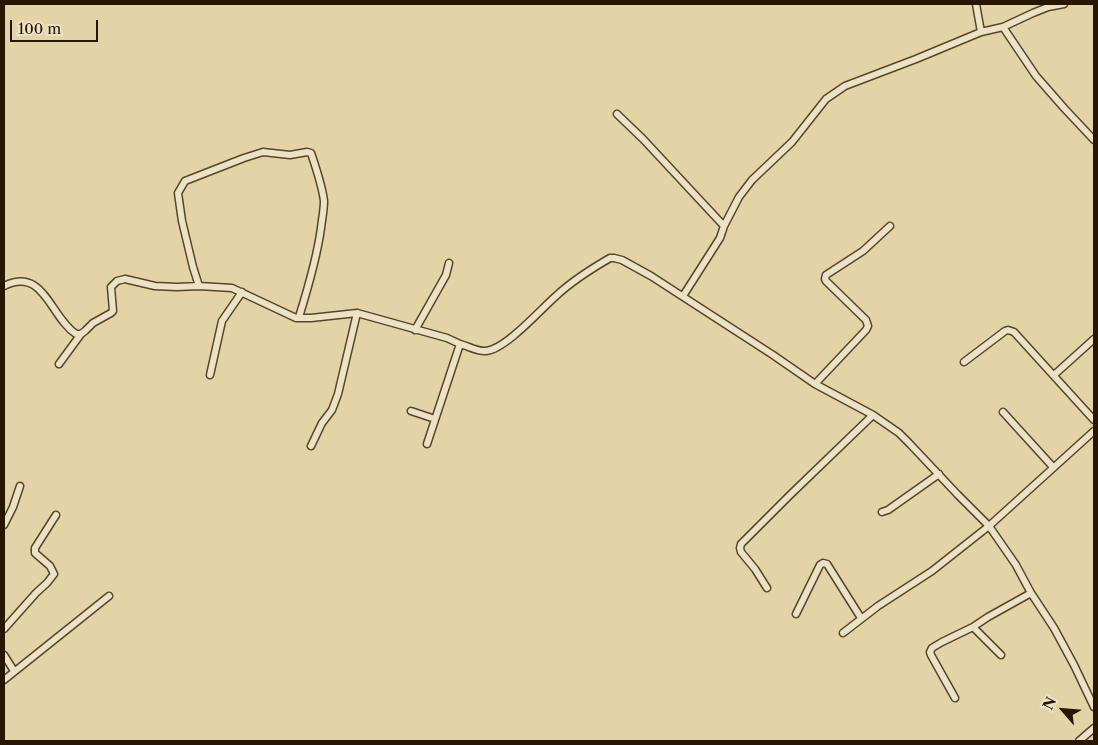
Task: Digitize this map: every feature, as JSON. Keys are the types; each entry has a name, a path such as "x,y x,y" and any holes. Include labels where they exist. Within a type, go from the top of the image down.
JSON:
{"street":[{"path":"976,4 981,32"},
{"path":"683,296 720,238 739,197 752,180 792,142 826,98 845,86 981,32 1003,27 1033,12 1064,4"},
{"path":"1003,27 1036,76 1094,140"},
{"path":"617,114 724,226"},
{"path":"199,286 182,222 178,193 185,181 263,152 290,155 311,153 320,181 324,209 310,282 299,317"},
{"path":"815,384 868,326 866,320 826,282 826,274 863,251 890,226"},
{"path":"58,364 81,334 93,323 111,313 111,287 114,283 125,279 155,286 232,288 296,318 357,312 484,351 496,347 509,339 556,295 588,272 610,258 622,260 683,296 815,384 873,415 909,443 989,526 1016,565 1031,593 1054,628 1094,707"},
{"path":"415,330 446,275 449,264"},
{"path":"4,286 8,283 23,281 38,288 58,316 73,332 81,334"},
{"path":"210,375 222,321 242,292"},
{"path":"311,446 322,423 332,410 338,394 357,312"},
{"path":"964,362 1005,331 1011,330 1094,418"},
{"path":"1054,375 1094,339"},
{"path":"427,444 460,344"},
{"path":"411,411 435,419"},
{"path":"1003,412 1053,467"},
{"path":"767,588 755,568 741,552 741,544 873,415"},
{"path":"843,633 878,606 932,571 989,526 1094,431"},
{"path":"882,512 888,510 939,474"},
{"path":"4,525 20,486"},
{"path":"4,629 54,574 50,566 35,553 35,548 56,516"},
{"path":"796,614 820,565 823,563 827,564 861,618"},
{"path":"955,698 930,652 942,642 973,627 1031,593"},
{"path":"4,680 110,596"},
{"path":"973,627 1000,655"},
{"path":"4,655 14,671"},
{"path":"1080,741 1094,728"}]}
